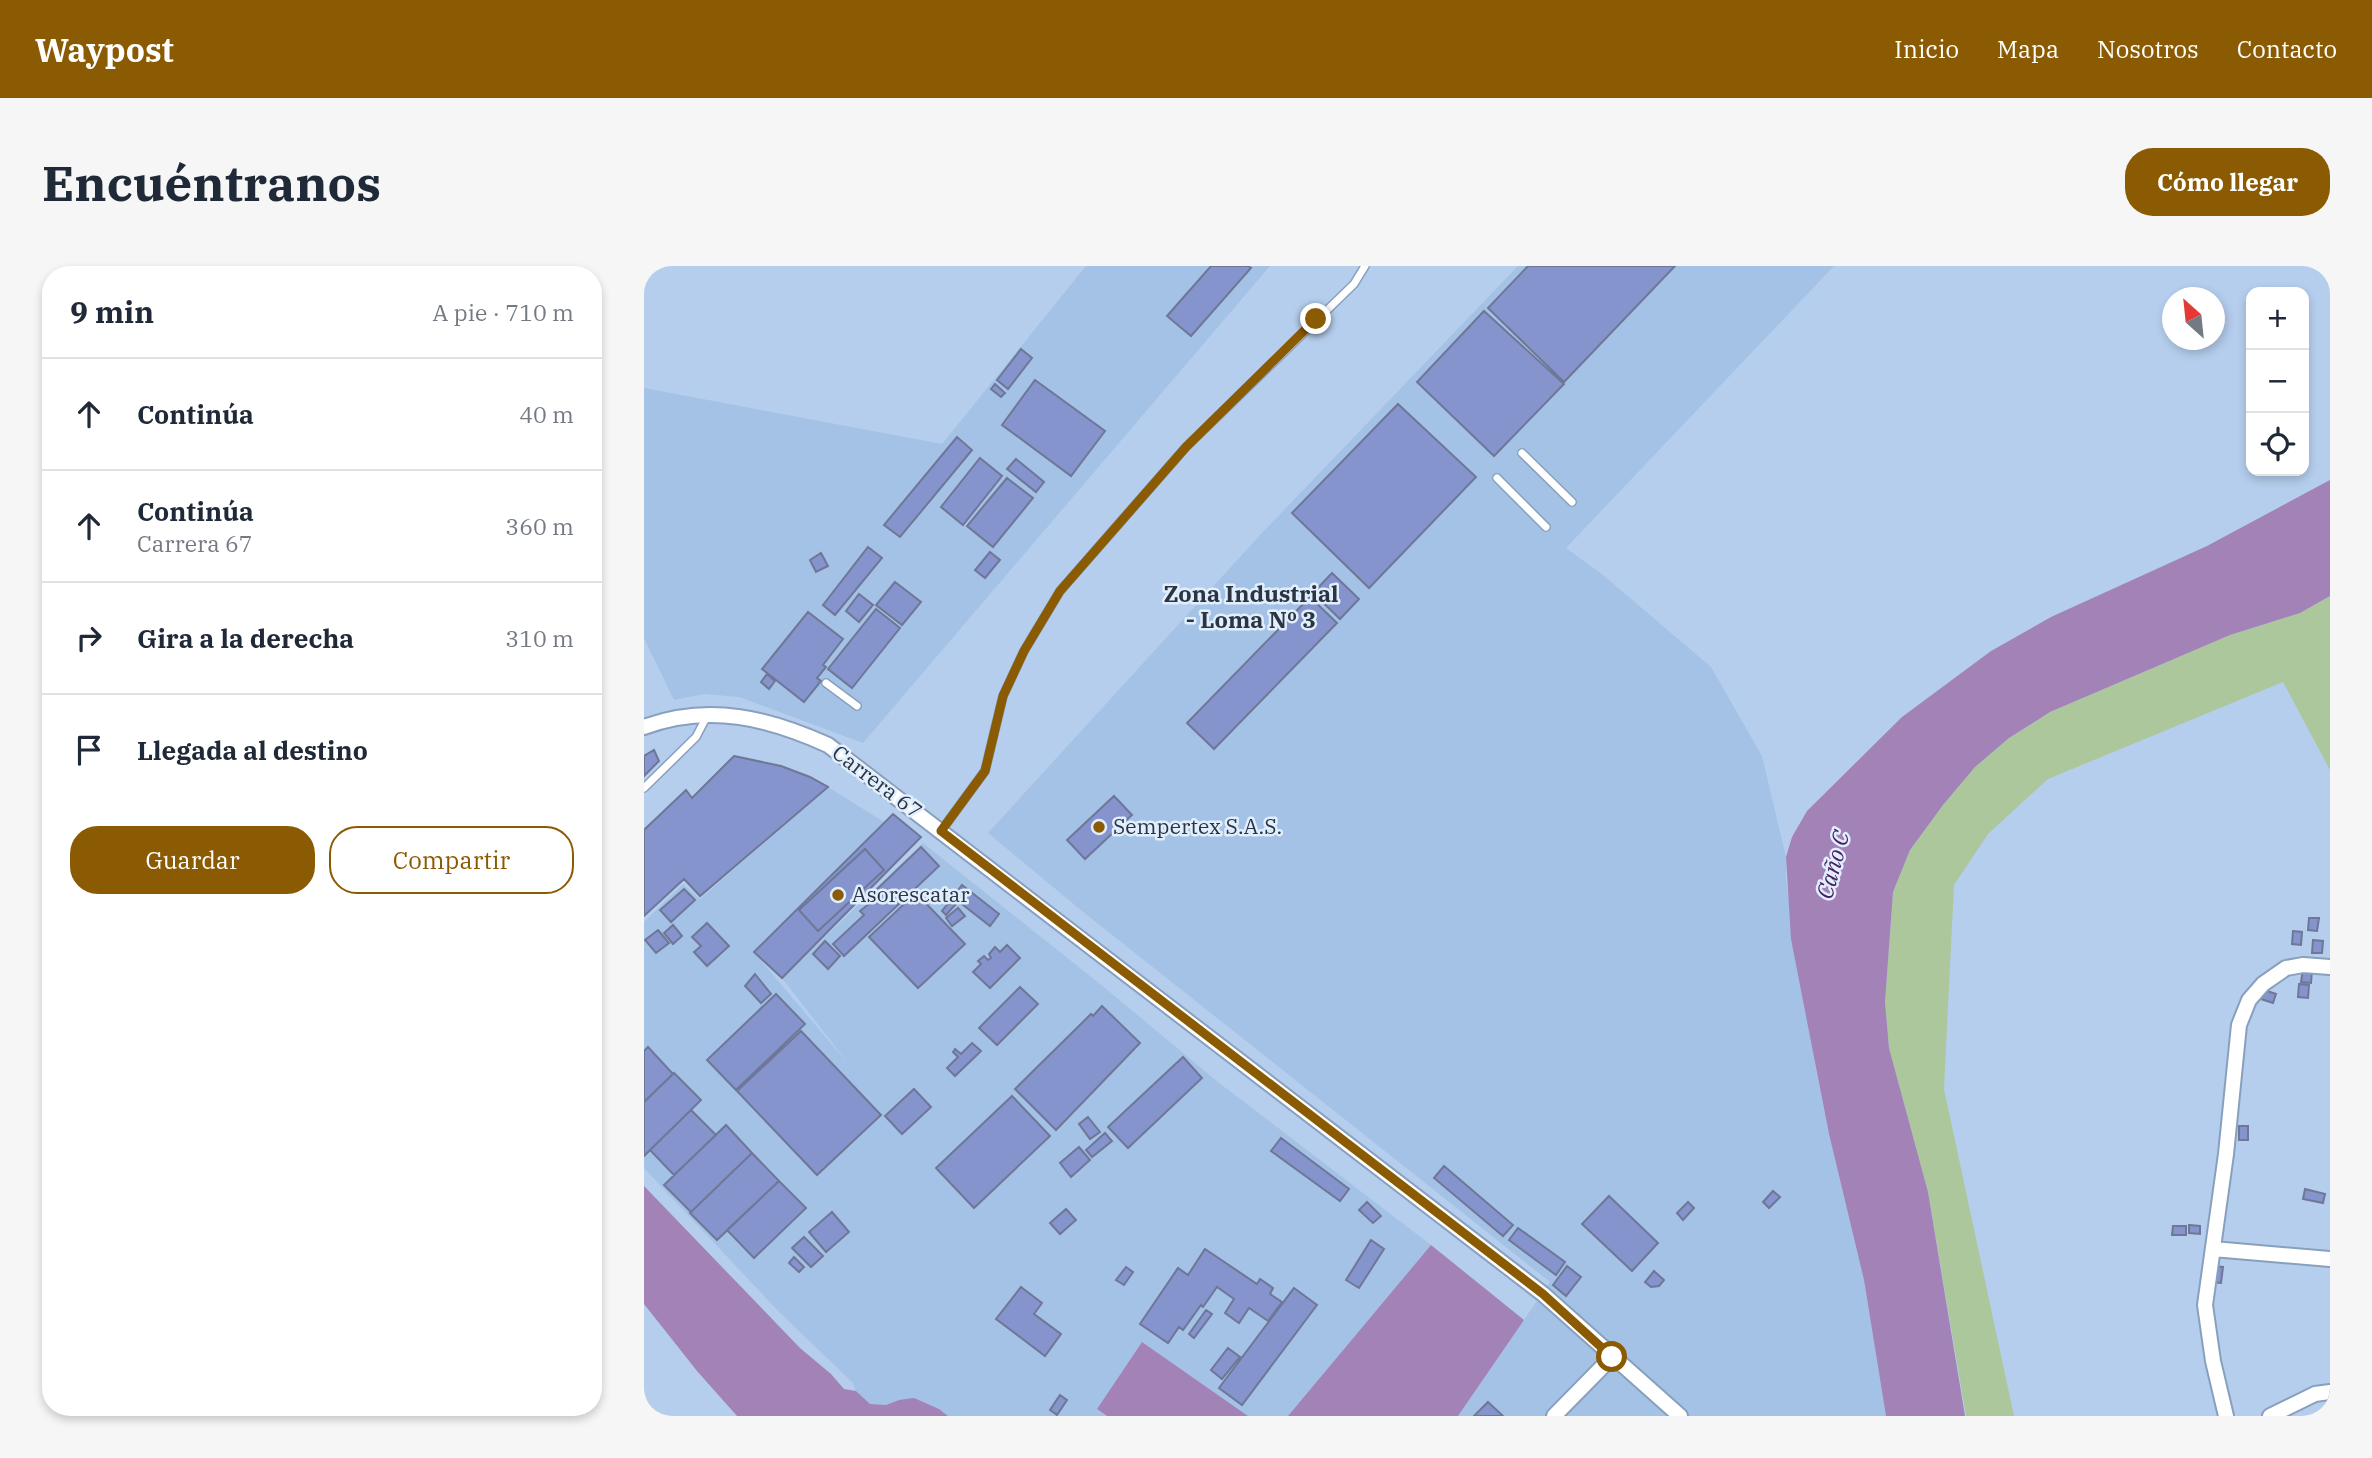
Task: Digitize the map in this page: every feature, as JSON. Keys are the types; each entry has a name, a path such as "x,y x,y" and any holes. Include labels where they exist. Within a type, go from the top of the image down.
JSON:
{"street":[{"name":"Carrera 67","path":"644,727 678,718 707,715 749,718 780,725 828,745 1543,1294 1680,1416"},
{"path":"2226,1416 2213,1361 2205,1305 2226,1154 2239,1025 2249,1000 2263,984 2286,968 2303,965 2330,967"},
{"path":"2213,1249 2330,1259"},
{"path":"1554,1416 1612,1357"},
{"path":"2270,1416 2315,1394 2330,1392"}],"lane":[{"path":"941,831 985,771 1003,696 1024,651 1060,591 1186,447 1354,284 1365,266"},
{"path":"1521,453 1572,502"},
{"path":"1497,478 1546,527"},
{"path":"826,683 857,706"},
{"path":"644,788 696,737 707,715"}],"shaded area":[{"path":"1086,266 1270,266 863,743 739,697 704,694 674,700 644,638 644,388 942,444"},
{"path":"1518,266 1834,266 1566,548 1603,575 1711,667 1762,756 1786,857 1786,881 1817,1074 1864,1280 1886,1416 1458,1416 1550,1282 1082,911 988,833 1261,534"},
{"path":"828,787 884,822 754,952 850,1066 782,978 923,843 1218,1082 1431,1245 1288,1416 1248,1416 1142,1342 1097,1409 1107,1416 948,1416 939,1409 899,1400 886,1405 870,1404 856,1391 853,1383 778,1311 644,1168 644,922 683,884 700,899"}],"green space":[{"path":"2330,596 2330,770 2283,682 2048,779 1988,834 1954,885 1944,1089 2014,1416 1966,1416 1928,1192 1889,1048 1885,1002 1893,892 1910,850 1975,767 2009,738 2050,712 2230,635 2300,613"}],"water":[{"name":"Caño C","path":"2330,480 2330,596 2300,613 2230,635 2050,712 2009,738 1975,767 1910,850 1893,892 1885,1002 1889,1048 1928,1192 1965,1416 1886,1416 1864,1280 1829,1134 1791,939 1786,857 1792,837 1807,811 1902,717 1991,651 2051,617 2207,546"},
{"path":"644,1186 800,1348 831,1374 844,1389 856,1391 870,1404 886,1405 914,1398 948,1416 737,1416 644,1304"},
{"path":"1431,1245 1524,1320 1458,1416 1288,1416"},
{"path":"1142,1342 1248,1416 1107,1416 1097,1409"}],"building":[{"path":"1211,266 1251,268 1191,336 1167,316"},
{"path":"1528,266 1675,266 1564,382 1488,308"},
{"path":"1484,311 1564,384 1494,456 1417,382"},
{"path":"1021,349 1032,358 1008,389 997,380"},
{"path":"1035,380 1105,431 1071,476 1002,425"},
{"path":"995,384 1005,393 1001,397 991,389"},
{"path":"1398,404 1476,477 1369,588 1292,513"},
{"path":"957,437 972,450 900,537 884,525"},
{"path":"980,458 1002,476 963,525 941,507"},
{"path":"1016,459 1044,482 1036,492 1007,469"},
{"path":"1007,478 1033,498 993,547 967,526"},
{"path":"868,547 882,558 835,615 823,605"},
{"path":"990,552 1000,560 985,578 975,570"},
{"path":"821,553 828,566 816,572 810,560"},
{"path":"1332,573 1359,599 1340,619 1313,593"},
{"path":"895,582 921,602 902,625 876,605"},
{"path":"859,594 873,605 859,622 846,611"},
{"path":"1310,597 1337,623 1214,749 1187,723"},
{"path":"876,609 900,628 852,688 828,669"},
{"path":"808,612 843,639 823,665 826,667 817,678 821,681 804,702 762,669"},
{"path":"767,674 775,681 769,689 761,682"},
{"path":"654,750 659,761 644,776 644,756"},
{"path":"734,756 781,766 828,787 700,896 684,879 644,916 644,830 686,790 692,798"},
{"name":"Sempertex S.A.S.","path":"1114,796 1132,815 1085,859 1067,840"},
{"name":"Asorescatar","path":"893,814 921,837 782,978 754,952"},
{"path":"921,847 939,866 844,956 833,944 864,915 860,911 879,896 874,892"},
{"path":"865,849 884,870 818,931 799,910"},
{"path":"962,885 999,914 990,926 953,897"},
{"path":"684,889 695,900 671,922 660,910"},
{"path":"916,893 965,944 918,988 869,937"},
{"path":"950,901 955,905 946,915 942,911"},
{"path":"958,908 965,916 952,926 946,918"},
{"path":"2309,918 2319,918 2317,931 2308,930"},
{"path":"707,923 729,946 707,966 694,952 701,946 692,937"},
{"path":"673,925 682,936 673,944 664,933"},
{"path":"658,930 669,943 656,953 645,940"},
{"path":"2293,931 2302,932 2301,945 2292,944"},
{"path":"2313,940 2323,941 2322,953 2312,953"},
{"path":"825,941 840,956 828,969 813,954"},
{"path":"1007,945 1020,958 990,988 973,972 981,964 978,961 984,956 988,960 991,958 989,954 995,947 1000,952"},
{"path":"2303,969 2312,970 2311,983 2301,982"},
{"path":"755,974 771,994 761,1003 745,986"},
{"path":"2299,984 2309,985 2308,998 2298,997"},
{"path":"1020,987 1038,1004 997,1045 979,1028"},
{"path":"2264,990 2276,994 2273,1003 2261,999"},
{"path":"776,994 805,1024 736,1090 707,1060"},
{"path":"1102,1006 1140,1043 1056,1130 1015,1089"},
{"path":"801,1031 881,1115 817,1175 737,1091"},
{"path":"972,1043 981,1051 955,1076 947,1068 958,1057 953,1052 955,1049 961,1054"},
{"path":"648,1047 673,1074 644,1102 644,1051"},
{"path":"1183,1057 1202,1078 1128,1148 1108,1127"},
{"path":"674,1073 701,1100 644,1156 644,1102"},
{"path":"914,1089 931,1107 902,1134 885,1116"},
{"path":"1012,1096 1050,1136 974,1208 936,1168"},
{"path":"691,1110 716,1135 674,1175 650,1150"},
{"path":"1088,1117 1100,1132 1090,1139 1079,1124"},
{"path":"726,1125 752,1153 691,1212 664,1185"},
{"path":"2239,1126 2248,1126 2248,1140 2239,1140"},
{"path":"1105,1133 1112,1141 1092,1157 1086,1150"},
{"path":"1281,1138 1349,1189 1340,1201 1271,1151"},
{"path":"1079,1147 1090,1160 1071,1177 1060,1163"},
{"path":"752,1153 779,1181 717,1240 690,1213"},
{"path":"1444,1166 1513,1225 1503,1236 1434,1178"},
{"path":"779,1181 806,1208 754,1258 727,1230"},
{"path":"2305,1189 2325,1194 2323,1203 2303,1199"},
{"path":"1773,1191 1780,1197 1769,1208 1763,1202"},
{"path":"1609,1196 1658,1243 1632,1271 1582,1224"},
{"path":"1367,1202 1381,1216 1373,1223 1359,1210"},
{"path":"1688,1202 1694,1208 1683,1220 1677,1213"},
{"path":"1066,1209 1076,1220 1060,1234 1050,1223"},
{"path":"832,1212 849,1232 826,1252 809,1232"},
{"path":"2189,1225 2200,1226 2200,1234 2189,1233"},
{"path":"2173,1226 2186,1226 2186,1235 2172,1235"},
{"path":"1518,1228 1565,1262 1556,1275 1509,1240"},
{"path":"804,1237 823,1256 811,1267 792,1248"},
{"path":"1371,1240 1384,1249 1359,1288 1346,1280"},
{"path":"1205,1249 1257,1284 1260,1279 1273,1288 1270,1294 1282,1302 1268,1321 1249,1308 1239,1323 1225,1313 1234,1299 1217,1287 1183,1330 1179,1327 1168,1343 1140,1324 1178,1268 1188,1275"},
{"path":"794,1257 804,1267 799,1272 789,1263"},
{"path":"1567,1266 1581,1277 1566,1296 1553,1285"},
{"path":"2213,1266 2223,1267 2221,1283 2211,1282"},
{"path":"1126,1267 1133,1272 1124,1285 1116,1280"},
{"path":"1654,1271 1664,1280 1659,1286 1651,1287 1645,1282"},
{"path":"1021,1287 1042,1303 1034,1314 1061,1334 1045,1356 996,1319"},
{"path":"1294,1288 1317,1305 1242,1405 1219,1388"},
{"path":"1206,1310 1212,1314 1194,1338 1189,1334"},
{"path":"1228,1348 1240,1357 1222,1379 1211,1370"},
{"path":"1060,1395 1067,1400 1057,1415 1050,1410"},
{"path":"1488,1402 1503,1416 1474,1416"}],"place":[{"name":"Sempertex S.A.S.","path":"1099,827"},
{"name":"Asorescatar","path":"838,895"}],"district":[{"name":"Zona Industrial - Loma Nº 3","path":"1251,607"}],"route":[{"path":"1316,319 1186,447 1060,591 1024,651 1003,696 985,771 941,831 1543,1294 1612,1357"}]}
